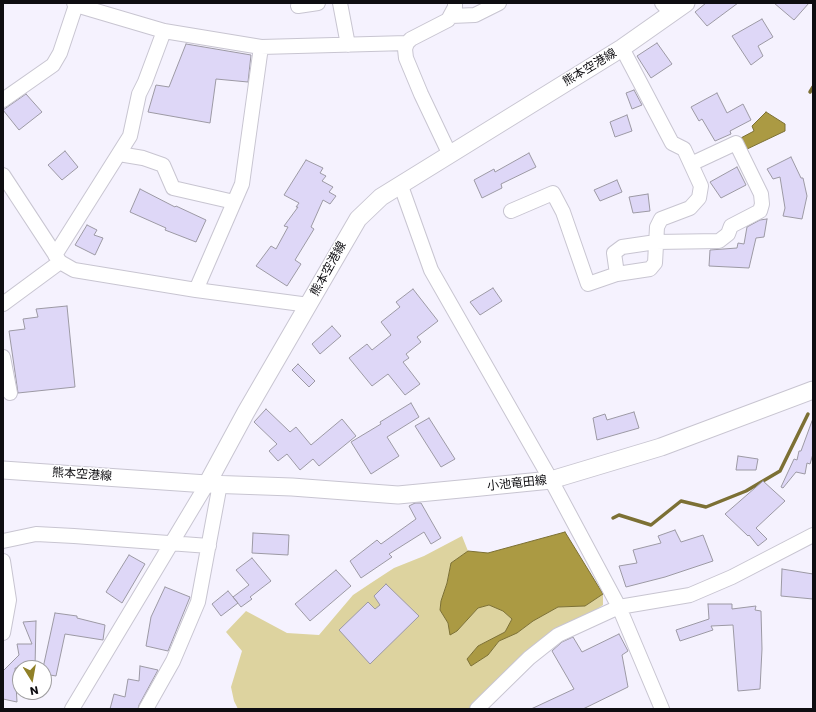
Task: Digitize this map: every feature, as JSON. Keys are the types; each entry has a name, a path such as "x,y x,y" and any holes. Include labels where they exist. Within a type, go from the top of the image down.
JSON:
{"main road":[{"name":"熊本空港線","path":"3,470 214,484 246,412 358,219 381,197 622,48 667,9 686,3"},
{"name":"小池竜田線","path":"214,484 292,487 398,494 551,480 661,447 813,390"}],"street":[{"path":"298,6 318,3"},
{"path":"340,3 348,45"},
{"path":"450,155 421,94 404,50 411,38 448,20 453,10 475,15 499,3"},
{"path":"3,100 53,65 60,54 75,4 164,31 261,47 407,43"},
{"path":"3,304 58,258 130,136 139,94 151,68 164,31"},
{"path":"196,290 242,184 261,47"},
{"path":"511,211 553,194 563,212 588,284 617,274 650,269 655,263 657,227 661,218 690,208 699,198 702,186 684,149 672,143 622,48"},
{"path":"617,274 614,253 622,247 656,242 719,240 728,234 731,226 760,211 762,204 761,194 736,143 691,164"},
{"path":"119,154 143,158 163,166 173,188 234,202"},
{"path":"3,175 58,258 74,270 196,290 309,305"},
{"path":"401,186 431,270 551,480 619,607 662,709"},
{"path":"3,357 10,393"},
{"path":"72,709 172,543 214,484"},
{"path":"146,709 173,661 198,602 210,546 214,484"},
{"path":"3,541 36,534 210,546"},
{"path":"477,709 529,658 558,635 619,607 690,595 732,577 813,535"},
{"path":"3,561 9,600 3,634"}],"shaded area":[{"path":"766,112 785,124 785,131 745,150 739,139 754,131 752,126"},
{"path":"565,532 603,594 585,606 558,607 533,621 517,633 499,641 488,655 471,666 467,659 478,646 505,632 512,619 503,611 489,605 478,608 457,631 450,635 448,623 440,610 451,563 468,551 488,553"},
{"path":"462,536 468,551 451,563 440,610 448,623 450,634 457,631 478,608 489,605 503,611 512,619 505,632 478,646 467,659 471,666 488,655 499,641 517,633 533,621 558,607 585,606 603,594 603,605 558,635 477,709 238,709 234,701 231,687 242,651 226,632 246,611 287,633 319,635 353,595 394,568 424,556"}],"building":[{"path":"706,3 738,3 707,26 695,12"},
{"path":"774,3 809,3 794,20"},
{"path":"762,19 773,37 758,46 763,56 751,65 732,36"},
{"path":"657,43 672,64 651,78 637,56"},
{"path":"186,44 251,55 248,82 216,79 210,123 148,112 156,85 169,87"},
{"path":"634,90 642,105 632,109 626,93"},
{"path":"717,93 727,113 743,104 751,120 730,131 731,134 715,141 702,119 699,121 691,107"},
{"path":"26,94 42,112 19,130 3,110"},
{"path":"627,115 632,131 615,137 610,122"},
{"path":"65,151 78,167 62,180 48,165"},
{"path":"529,153 536,167 501,184 502,188 482,198 474,180 494,169 495,172"},
{"path":"791,157 801,178 803,178 807,196 802,219 783,216 785,208 780,177 773,179 767,169"},
{"path":"306,160 323,168 320,173 326,176 322,181 333,187 329,192 336,196 330,204 323,200 311,227 314,229 295,260 301,264 287,286 256,266 271,246 276,249 288,227 284,226 298,207 296,207 299,203 284,195"},
{"path":"737,167 746,185 721,198 710,182"},
{"path":"617,180 622,192 600,201 594,190"},
{"path":"140,189 175,207 176,206 206,220 196,242 165,230 166,228 130,212"},
{"path":"648,194 650,211 633,213 629,197"},
{"path":"767,219 764,237 756,238 749,268 709,266 710,250 737,248 738,243 744,244 747,227 760,220"},
{"path":"87,225 97,230 94,235 103,238 95,255 75,245"},
{"path":"493,288 502,301 480,315 470,302"},
{"path":"413,289 438,321 417,337 421,342 406,354 409,358 403,362 420,384 405,395 388,374 372,386 349,358 367,344 372,350 391,335 381,322 400,307 396,302"},
{"path":"67,306 75,387 18,393 9,331 25,329 23,319 38,317 36,309"},
{"path":"332,326 341,336 320,354 312,344"},
{"path":"298,364 315,381 309,387 292,370"},
{"path":"411,403 419,417 387,437 399,456 371,474 351,442 381,424 380,422"},
{"path":"266,409 290,432 296,427 311,445 342,419 356,436 319,466 313,459 300,470 287,454 278,461 269,451 277,444 254,422"},
{"path":"634,412 639,428 597,440 593,418 605,414 607,420"},
{"path":"429,418 455,459 441,467 415,426"},
{"path":"812,421 813,454 810,464 807,463 805,474 796,472 783,488 781,487 794,459 797,460 799,451 801,451"},
{"path":"738,456 758,459 756,470 736,470"},
{"path":"763,481 785,501 756,528 767,539 758,546 749,535 748,536 725,514"},
{"path":"415,503 421,503 441,538 431,544 424,532 389,554 392,557 361,578 350,561 377,540 381,544 416,519 409,506"},
{"path":"675,530 681,542 703,535 713,561 665,577 626,587 619,566 637,563 633,550 661,543 658,536"},
{"path":"253,533 289,535 288,555 252,553"},
{"path":"129,555 145,564 122,603 106,592"},
{"path":"252,558 271,581 250,597 252,599 241,607 233,597 249,585 236,570"},
{"path":"782,569 813,574 813,599 781,596"},
{"path":"336,570 351,586 310,621 295,604"},
{"path":"386,584 419,616 370,664 339,630 368,602 375,609 380,605 374,596"},
{"path":"165,587 190,597 168,651 146,646 151,617"},
{"path":"228,591 238,603 221,616 212,604"},
{"path":"708,604 732,604 732,609 756,606 755,610 761,611 762,649 760,689 738,691 733,625 711,626 713,630 680,641 676,630 709,619"},
{"path":"55,613 77,616 77,618 105,625 103,640 65,634 56,676 52,675 52,660 45,660"},
{"path":"36,621 35,660 14,660 19,655 17,644 32,644 23,622"},
{"path":"619,634 628,651 622,655 628,687 583,709 531,709 574,689 552,651 562,642 573,637 582,652"},
{"path":"12,662 12,700 17,700 17,702 3,699 3,671"},
{"path":"140,666 158,670 138,709 110,709 114,694 125,697 128,679 139,681"}],"waterway":[{"path":"810,92 813,87"},
{"path":"613,518 619,515 651,525 681,501 706,507 746,491 780,471 808,414"}]}
